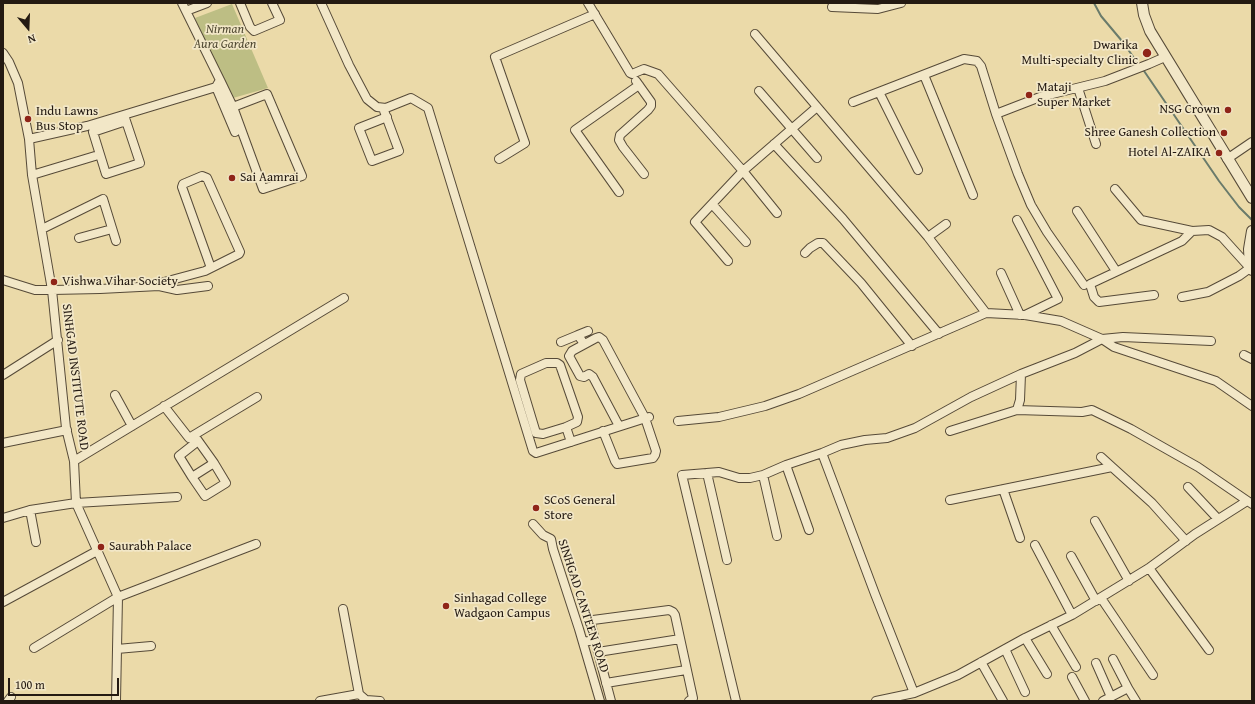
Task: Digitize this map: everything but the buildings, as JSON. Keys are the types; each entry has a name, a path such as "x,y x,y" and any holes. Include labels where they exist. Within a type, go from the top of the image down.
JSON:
{"street":[{"path":"182,3 218,84 235,132"},
{"path":"186,11 207,3"},
{"path":"240,3 250,27 254,30 280,20 272,3"},
{"path":"321,3 349,65 367,99 377,107 386,108 411,98 428,108 533,451 536,452 571,442 647,418"},
{"path":"588,3 630,72 651,102 651,106 648,110 620,135 619,140 644,174"},
{"path":"832,7 878,9 901,3"},
{"path":"1142,3 1144,15 1150,31 1252,198"},
{"path":"499,159 525,143 494,56 595,14"},
{"path":"755,34 928,237 986,313"},
{"name":"SINHGAD INSTITUTE ROAD","path":"3,53 9,62 18,83 28,139 32,175 52,290 67,430 74,461 76,503 118,597 116,701"},
{"path":"996,114 1040,97 1105,82 1165,56"},
{"path":"854,102 964,59 977,61 981,66 996,114 1031,205 1047,232 1084,285"},
{"path":"632,74 644,69 658,74 777,212"},
{"path":"924,75 973,195"},
{"path":"218,84 233,107 264,189 302,176 267,94 233,107"},
{"path":"125,118 140,163 106,174 93,132 125,118 218,84"},
{"path":"619,192 575,130 639,85"},
{"path":"1078,88 1096,144"},
{"path":"759,91 817,158"},
{"path":"879,92 918,170"},
{"path":"728,261 695,222 743,172 817,107"},
{"path":"383,108 387,117 399,151 372,161 359,127 387,117"},
{"path":"28,139 125,118"},
{"path":"1227,159 1252,142"},
{"path":"774,144 843,219 939,334"},
{"path":"32,175 95,156"},
{"path":"149,286 205,271 211,268 238,254 240,252 207,178 202,176 183,184 182,187 211,268"},
{"path":"1115,189 1141,220 1192,231 1209,230 1222,237 1251,269"},
{"path":"42,229 103,199 116,241"},
{"path":"712,204 746,242"},
{"path":"1077,211 1116,271"},
{"path":"1018,220 1058,299 1023,315"},
{"path":"928,237 946,224"},
{"path":"79,238 112,229"},
{"path":"1154,295 1099,302 1094,297 1090,284 1182,240 1192,231"},
{"path":"1251,269 1249,249 1252,232"},
{"path":"805,253 818,243 824,243 866,289 912,346"},
{"path":"1182,297 1208,292 1251,269"},
{"path":"1001,273 1023,315"},
{"path":"3,280 35,290 100,290 149,286 159,286 177,290 208,286"},
{"path":"74,461 344,298"},
{"path":"678,421 719,417 765,406 799,394 986,313 1023,315 1061,321 1102,339 1114,347 1216,381 1252,406"},
{"path":"561,342 588,331"},
{"path":"578,335 584,344"},
{"path":"603,431 617,464 654,458 656,451 647,418 603,340 599,337 572,351 569,356 580,376 582,377 591,374 619,426"},
{"path":"736,701 682,475 719,472 739,478 750,478 763,475 841,445 865,440 887,438 915,428 971,397 1021,374 1075,353 1102,339 1123,337 1211,341"},
{"path":"3,375 58,340"},
{"path":"1244,355 1252,359"},
{"path":"546,363 557,363 560,365 578,417 577,422 566,427 542,434 536,433 520,380 521,374 546,363"},
{"path":"1017,410 1020,400 1021,374"},
{"path":"115,395 132,426"},
{"path":"196,438 226,483 205,496 179,456 196,438 257,397"},
{"path":"164,406 189,438 196,438"},
{"path":"876,701 914,693 958,675 1025,638 1072,615 1099,600 1149,568 1218,519 1249,502 1198,467 1131,429 1092,410 1082,412 1017,410 950,432"},
{"path":"566,427 571,442"},
{"path":"3,443 67,430"},
{"path":"822,453 914,693"},
{"path":"1101,457 1152,503 1186,541"},
{"path":"192,476 214,463"},
{"path":"786,465 809,530"},
{"path":"950,500 1112,467"},
{"path":"707,473 727,560"},
{"path":"763,475 777,536"},
{"path":"1188,487 1218,519"},
{"path":"1003,489 1020,538"},
{"path":"3,518 30,510 76,503 177,497"},
{"path":"30,510 36,542"},
{"path":"1095,521 1129,581"},
{"name":"SINHGAD CANTEEN ROAD","path":"533,524 543,535 551,539 600,701"},
{"path":"34,648 118,597 256,544"},
{"path":"1035,545 1072,615"},
{"path":"3,602 97,551"},
{"path":"1071,556 1099,600 1153,675"},
{"path":"1149,568 1209,650"},
{"path":"342,609 359,694 366,700 380,701"},
{"path":"611,701 591,624 594,620 669,610 675,615 693,698 689,701"},
{"path":"1051,625 1076,667"},
{"path":"1025,638 1047,674"},
{"path":"583,642 595,640"},
{"path":"598,652 680,640"},
{"path":"117,650 151,646"},
{"path":"1005,649 1026,692"},
{"path":"1113,659 1136,701"},
{"path":"981,662 1003,701"},
{"path":"1096,663 1111,697"},
{"path":"606,683 686,670"},
{"path":"1072,677 1085,701"},
{"path":"1103,701 1128,688"},
{"path":"320,701 359,694"}],"green space":[{"name":"Nirman Aura Garden","path":"232,4 268,88 233,98 212,58 195,18"}],"waterway":[{"path":"1094,3 1101,16 1122,41 1139,65"},
{"path":"1142,68 1219,181 1239,207 1252,220"}],"place":[{"name":"Dwarika Multi-specialty Clinic","path":"1147,53"},
{"name":"Mataji Super Market","path":"1029,95"},
{"name":"NSG Crown","path":"1228,110"},
{"name":"Indu Lawns Bus Stop","path":"28,119"},
{"name":"Shree Ganesh Collection","path":"1224,133"},
{"name":"Hotel Al-ZAIKA","path":"1219,153"},
{"name":"Sai Aamrai","path":"232,178"},
{"name":"Vishwa Vihar Society","path":"54,282"},
{"name":"SCoS General Store","path":"536,508"},
{"name":"Saurabh Palace","path":"101,547"},
{"name":"Sinhagad College Wadgaon Campus","path":"446,606"}]}
